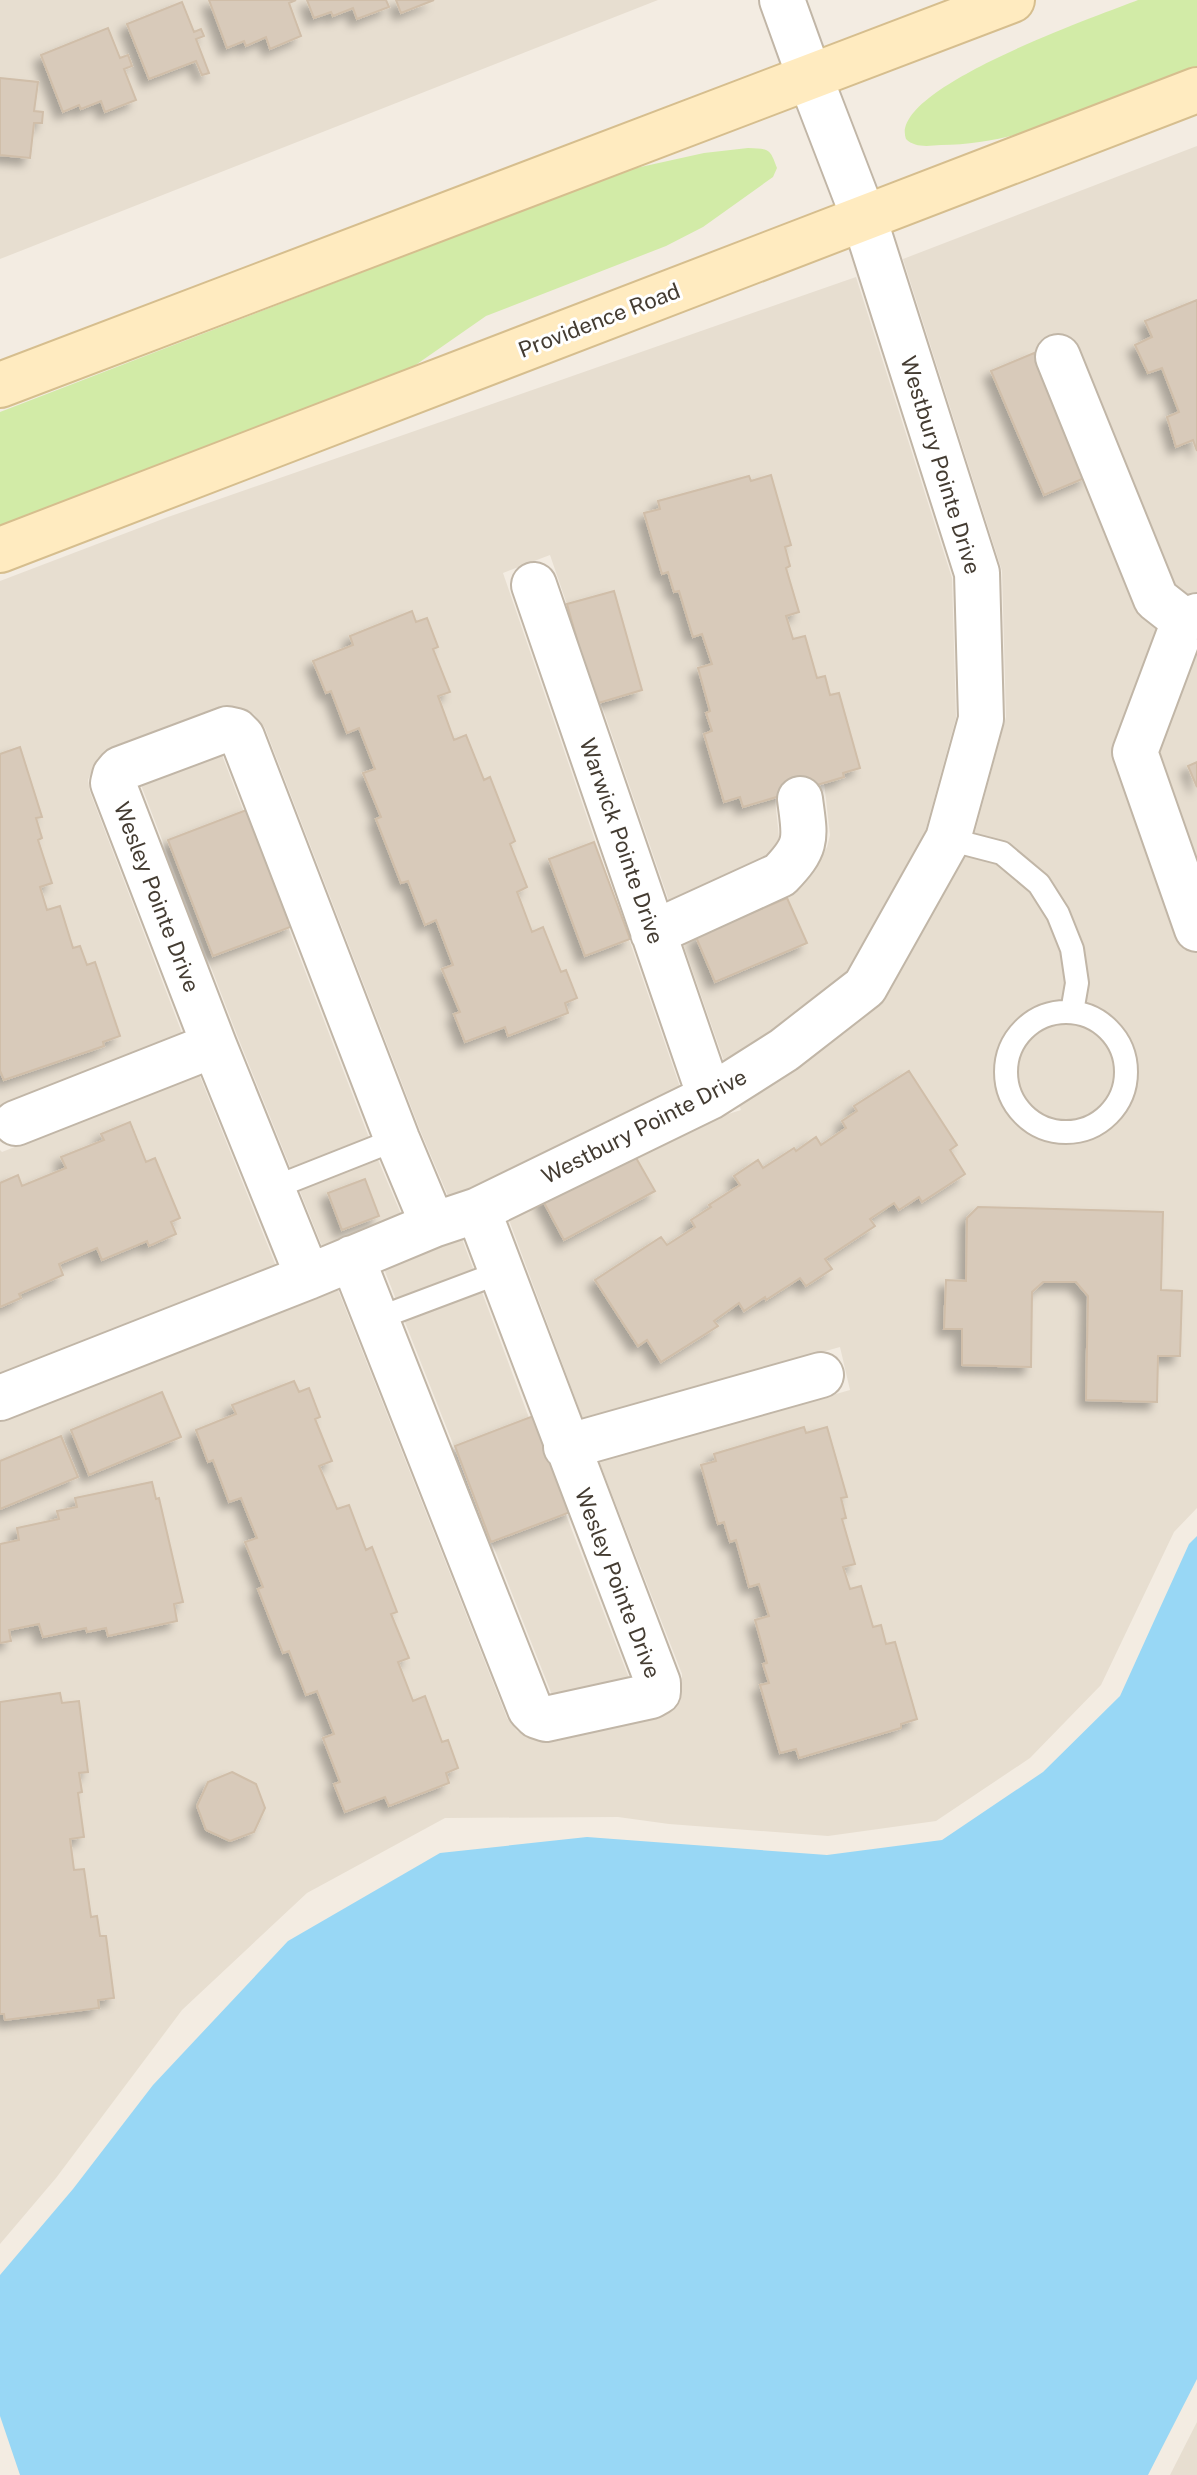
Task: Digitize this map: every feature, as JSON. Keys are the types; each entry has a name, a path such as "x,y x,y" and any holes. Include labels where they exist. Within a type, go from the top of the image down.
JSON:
{"main road":[{"path":"0,385 1012,0"},
{"name":"Providence Road","path":"0,550 1197,90"}],"street":[{"name":"Westbury Pointe Drive","path":"0,1398 433,1225 478,1210 710,1097 784,1050 865,987 948,839 981,719 977,573 864,218 782,0"},
{"path":"1058,357 1156,599 1190,619 1135,752 1197,929"},
{"name":"Warwick Pointe Drive","path":"534,585 710,1097"},
{"name":"Wesley Pointe Drive","path":"308,1277 113,783 120,769 227,729 236,731 242,737 433,1225"},
{"path":"653,933 780,875 793,861 805,839 800,799"},
{"path":"16,1123 214,1045"},
{"name":"Wesley Pointe Drive","path":"352,1258 530,1709 546,1719 651,1696 658,1692 658,1683 478,1210"},
{"path":"566,1447 821,1375"}],"lane":[{"path":"948,839 1002,853 1039,884 1058,914 1072,949 1077,983 1072,1012"},
{"path":"1072,1012 1091,1017 1107,1028 1119,1043 1126,1062 1126,1081 1120,1099 1109,1115 1093,1127 1075,1133 1055,1132 1035,1125 1020,1112 1009,1094 1005,1074 1008,1054 1018,1035 1032,1021 1052,1013 1072,1012"},
{"path":"273,1188 397,1139"},
{"path":"376,1319 501,1272"}],"shaded area":[{"path":"0,0 658,0 0,259"},
{"path":"1197,146 1197,1508 1174,1532 1101,1685 1030,1758 936,1821 828,1836 618,1817 445,1818 307,1893 182,2010 56,2178 0,2244 0,1422 338,1290 507,1718 517,1731 526,1737 550,1741 655,1719 671,1710 682,1692 682,1674 599,1461 850,1390 840,1347 583,1419 509,1220 719,1117 741,1110 739,1105 799,1067 887,996 972,843 1006,717 1002,571 903,259"},
{"path":"856,277 952,578 956,718 925,832 846,973 770,1032 724,1061 683,944 789,895 811,876 830,835 823,773 773,781 779,837 766,857 669,901 550,555 503,573 623,922 621,924 680,1087 470,1189 448,1196 265,728 254,714 235,707 219,708 112,748 97,759 88,780 182,1033 0,1105 0,581 168,517"},
{"path":"222,755 401,1214 322,1246 141,785"},
{"path":"199,1074 276,1266 0,1374 0,1150 2,1152"},
{"path":"462,1239 629,1678 552,1695 384,1269"},
{"path":"1197,2422 1197,2475 1170,2475"}],"green space":[{"path":"1138,0 1197,0 1197,68 1071,118 1006,137 927,146 913,144 906,139 909,119 929,98 961,77 1043,37"},
{"path":"765,149 770,153 777,168 773,177 703,227 666,246 486,316 407,371 0,528 0,412 627,170 704,153"}],"water":[{"path":"1197,1536 1197,2379 1148,2475 20,2475 0,2416 0,2275 73,2189 153,2085 288,1941 440,1853 587,1837 827,1855 942,1840 1043,1772 1120,1696 1189,1544"}],"building":[{"path":"209,0 296,0 289,3 301,36 270,49 266,37 246,46 244,41 227,48"},
{"path":"307,0 386,0 389,7 357,19 353,8 333,16 331,12 314,18"},
{"path":"396,0 434,0 401,13"},
{"path":"182,2 194,32 201,29 204,36 196,39 209,73 202,75 196,61 149,79 127,24"},
{"path":"108,28 120,58 128,55 132,66 124,69 136,100 105,112 101,101 63,112 41,55"},
{"path":"0,78 38,82 34,111 43,112 42,123 34,123 30,158 0,155"},
{"path":"1197,300 1197,451 1193,440 1176,447 1167,417 1179,412 1162,368 1148,373 1135,345 1152,337 1145,321"},
{"path":"1034,353 1087,477 1044,495 991,371"},
{"path":"771,475 791,545 785,547 790,566 786,568 799,612 786,616 793,639 805,636 817,678 825,676 830,695 839,693 860,768 843,773 844,777 743,807 740,797 724,802 704,734 712,731 698,668 712,664 702,634 693,637 679,591 674,592 668,572 662,574 644,513 660,509 658,501 749,476 751,481"},
{"path":"614,591 642,690 595,704 567,604"},
{"path":"412,611 416,622 427,618 438,647 433,649 450,692 438,696 454,740 466,735 484,780 490,777 515,841 510,844 527,887 517,892 532,932 543,927 561,972 566,970 577,998 565,1003 568,1013 508,1036 505,1027 465,1042 454,1014 460,1012 442,969 453,965 436,920 425,925 408,881 401,883 376,819 381,817 363,773 375,769 359,728 347,733 331,691 326,693 313,661 353,645 350,636"},
{"path":"20,747 42,817 36,818 42,838 38,840 52,883 40,887 47,910 60,906 73,948 80,946 87,965 95,962 120,1036 103,1042 104,1046 4,1080 0,1071 0,754"},
{"path":"1197,762 1197,787 1188,766"},
{"path":"249,809 293,926 213,956 168,840"},
{"path":"594,842 630,939 585,956 549,859"},
{"path":"787,898 807,943 715,982 696,937"},
{"path":"909,1071 957,1145 950,1150 965,1174 922,1202 919,1197 899,1210 894,1203 870,1219 875,1226 825,1259 832,1269 806,1286 800,1278 744,1311 739,1303 714,1321 718,1326 661,1362 647,1340 638,1346 595,1280 661,1237 667,1245 695,1227 691,1220 740,1185 734,1176 758,1160 763,1168 816,1137 821,1145 846,1128 842,1121 857,1111 854,1106"},
{"path":"130,1122 146,1162 155,1158 180,1218 171,1222 176,1234 149,1246 147,1241 102,1260 97,1248 59,1264 63,1275 19,1294 21,1298 0,1307 0,1183 18,1175 22,1186 66,1168 61,1157 104,1140 101,1134"},
{"path":"631,1149 655,1191 564,1240 541,1197"},
{"path":"365,1179 379,1216 342,1230 328,1193"},
{"path":"978,1207 1163,1212 1161,1290 1182,1291 1180,1356 1158,1356 1157,1402 1086,1400 1088,1296 1076,1282 1043,1282 1032,1292 1031,1367 962,1365 962,1329 944,1329 946,1280 966,1281 967,1218"},
{"path":"294,1381 299,1392 309,1388 320,1417 315,1419 332,1461 319,1466 337,1509 349,1505 366,1550 372,1547 397,1612 391,1614 409,1658 398,1662 413,1701 425,1696 442,1742 448,1740 458,1768 446,1773 449,1783 389,1806 385,1797 345,1812 334,1784 340,1782 323,1738 334,1734 317,1691 306,1695 289,1651 283,1653 258,1589 263,1587 245,1542 257,1538 241,1498 229,1502 213,1460 208,1462 196,1430 236,1414 232,1405"},
{"path":"162,1392 181,1437 89,1475 71,1430"},
{"path":"536,1415 573,1511 491,1542 455,1446"},
{"path":"804,1427 806,1433 827,1427 847,1497 841,1498 846,1518 842,1519 855,1564 843,1567 850,1589 861,1586 873,1627 881,1625 886,1644 895,1642 917,1719 901,1724 901,1728 799,1758 796,1749 780,1753 760,1685 769,1683 755,1620 769,1616 759,1584 749,1587 736,1540 730,1542 724,1522 718,1524 701,1465 716,1461 714,1454"},
{"path":"61,1436 78,1477 0,1509 0,1461"},
{"path":"152,1482 156,1499 159,1498 183,1602 174,1604 177,1621 108,1636 106,1628 87,1632 86,1628 43,1637 39,1624 9,1630 11,1641 0,1643 0,1544 19,1540 17,1528 59,1519 57,1511 77,1507 75,1498"},
{"path":"60,1693 62,1703 79,1701 88,1772 79,1773 82,1792 78,1793 84,1837 70,1839 74,1870 84,1869 91,1917 97,1916 100,1936 106,1936 114,1998 98,2000 99,2008 5,2020 4,2014 0,2014 0,1702"},
{"path":"232,1772 256,1784 265,1808 254,1832 230,1841 206,1830 197,1806 208,1782"}]}
